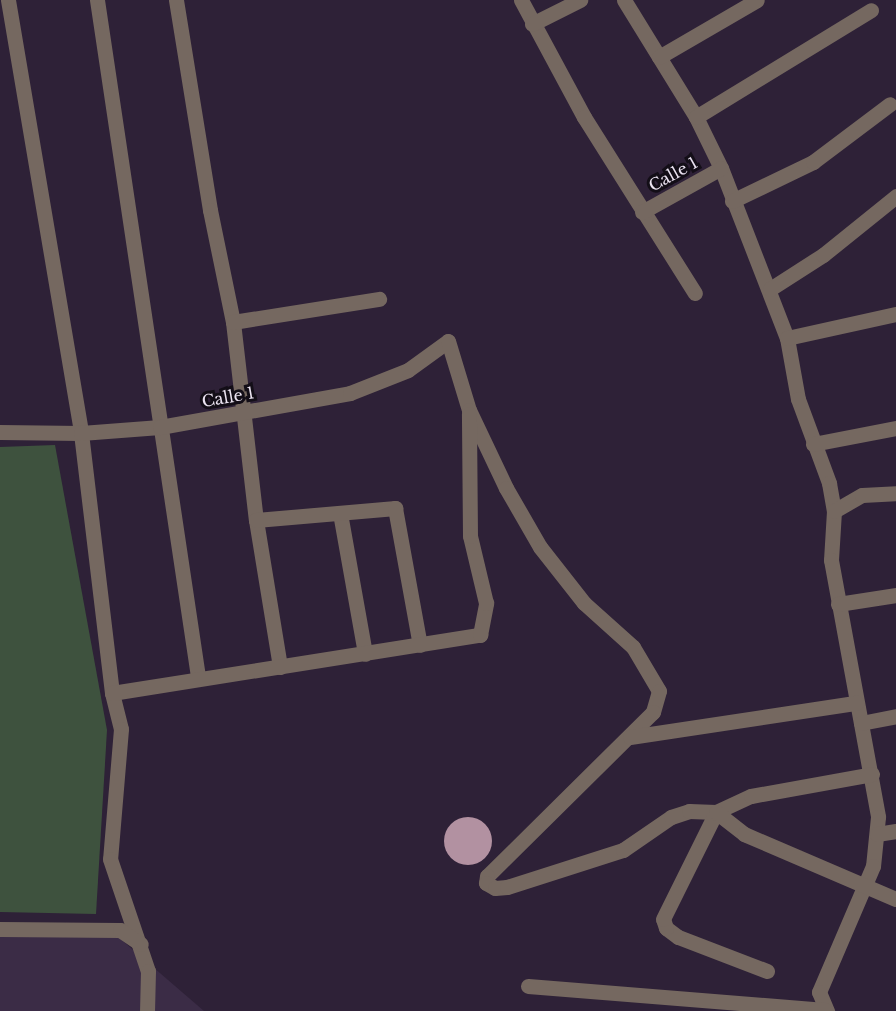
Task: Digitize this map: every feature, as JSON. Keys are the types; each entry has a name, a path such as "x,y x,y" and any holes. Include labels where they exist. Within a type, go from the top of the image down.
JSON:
{"street":[{"path":"8,0 81,433 112,693 121,729 110,859 141,944 148,971 147,1011"},
{"path":"97,0 198,677"},
{"path":"176,0 210,210 233,322 256,520 280,667"},
{"path":"521,0 532,24 642,212 695,293"},
{"path":"528,986 826,1010 819,992 866,887 877,834 872,774 856,703 831,560 834,511 829,483 798,399 787,338 770,289 732,201 721,168 696,117 624,0"},
{"path":"659,57 757,0"},
{"path":"532,24 572,1"},
{"path":"696,117 871,10"},
{"path":"732,201 813,162 890,104"},
{"name":"Calle 1","path":"642,212 721,168"},
{"path":"770,289 823,255 896,196"},
{"path":"233,322 379,299"},
{"path":"787,338 896,314"},
{"name":"Calle 1","path":"0,432 81,433 160,427 350,393 408,370 448,341 469,410"},
{"path":"112,693 198,677 280,667 480,635 485,621 486,603 470,536 469,410"},
{"path":"469,410 506,488 540,547 584,603 633,647 659,691 653,712 487,876 486,883 495,888 526,881 623,850 671,817 689,811 716,812 751,796 872,774"},
{"path":"813,444 896,428"},
{"path":"834,511 862,495 896,493"},
{"path":"256,520 395,508 420,645"},
{"path":"340,513 365,654"},
{"path":"838,604 896,595"},
{"path":"630,737 856,703"},
{"path":"861,723 896,716"},
{"path":"716,812 744,834 896,899"},
{"path":"716,812 663,919 666,928 678,937 767,971"},
{"path":"877,834 896,831"},
{"path":"0,929 120,930 141,944"}],"shaded area":[{"path":"0,934 117,936 204,1011 0,1011"}],"green space":[{"path":"55,445 107,730 96,914 0,912 0,447"}],"building":[{"path":"463,817 473,817 488,827 492,841 488,855 482,861 473,865 463,865 448,855 444,846 444,836 454,821"}]}
